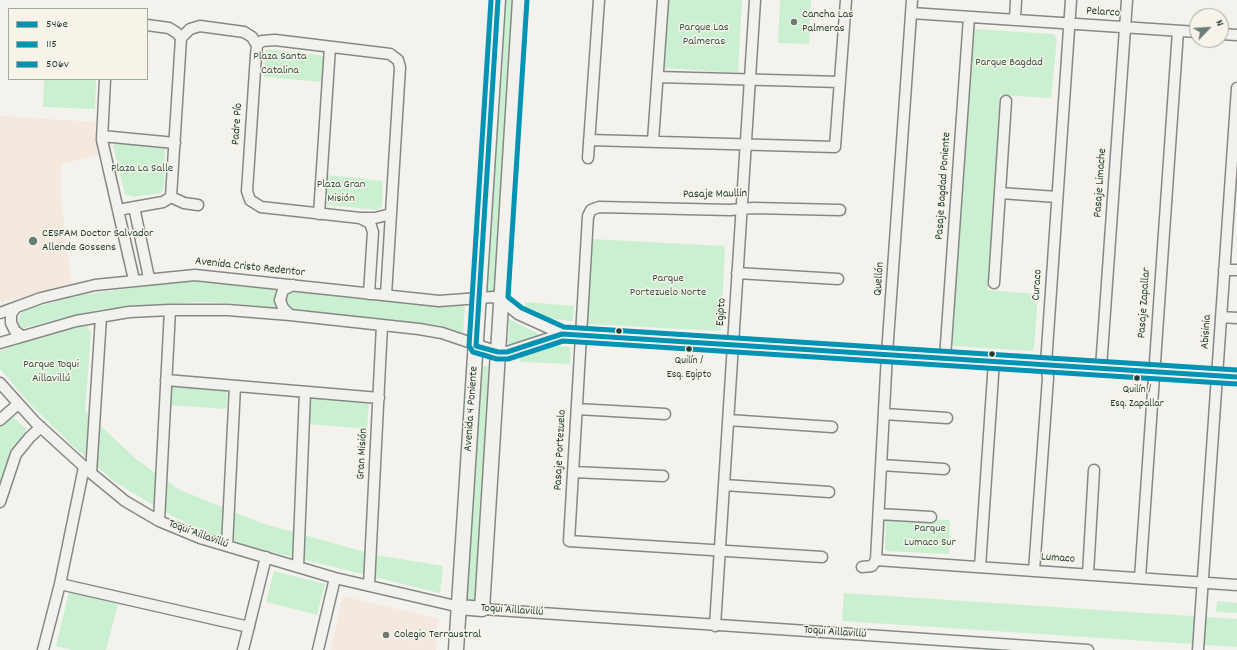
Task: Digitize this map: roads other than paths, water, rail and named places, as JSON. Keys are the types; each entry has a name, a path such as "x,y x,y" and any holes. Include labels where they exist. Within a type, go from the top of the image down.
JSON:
{"street":[{"name":"Avenida 4 Poniente","path":"456,650 460,607 498,0"},
{"name":"Avenida 4 Poniente","path":"482,609 520,0"},
{"path":"588,158 599,0"},
{"path":"654,141 663,0"},
{"name":"Egipto","path":"715,626 755,0"},
{"path":"589,140 642,143 654,141 835,147 846,0"},
{"name":"Quellón","path":"876,560 887,354 912,0"},
{"path":"1015,20 1016,0"},
{"name":"Curaco","path":"1034,571 1048,378 1046,364 1071,0"},
{"name":"Pasaje Limache","path":"1101,368 1127,0"},
{"name":"Pelarco","path":"911,13 1189,32"},
{"name":"Pasaje Bagdad Poniente","path":"945,358 969,17"},
{"path":"148,25 169,28 177,33 181,38 171,197"},
{"path":"181,38 190,30 200,26 244,32 252,37 257,45 262,41 276,40 390,54 398,60 400,67 386,295"},
{"name":"Pasaje Zapallar","path":"1140,578 1178,31"},
{"name":"Padre Pío","path":"257,45 248,195 253,204 261,207 360,218 375,218 391,214"},
{"path":"319,214 330,47"},
{"path":"658,77 840,82"},
{"path":"105,80 102,136 134,280"},
{"name":"Abisinia","path":"1198,650 1224,270 1232,225 1237,88"},
{"path":"994,283 1006,100"},
{"path":"102,136 175,143"},
{"path":"1000,193 1057,197"},
{"path":"171,197 184,203 198,205"},
{"path":"118,210 163,202 171,197"},
{"name":"Pasaje Maullin","path":"591,210 599,206 730,210 753,208 840,210"},
{"path":"134,207 149,278"},
{"name":"Pasaje Portezuelo","path":"591,210 588,216 569,541 720,551"},
{"path":"360,218 370,223 373,232 369,294"},
{"path":"1224,270 1237,270"},
{"path":"737,273 838,279"},
{"name":"Avenida Cristo Redentor","path":"0,313 68,291 149,278 195,275 439,301 480,297 501,300"},
{"path":"290,315 282,308 280,300 283,290 293,285"},
{"path":"501,300 518,314 562,334"},
{"path":"16,307 12,314 11,323 15,331 22,336"},
{"path":"158,521 170,310"},
{"path":"0,343 76,321 129,312 228,310 432,330 476,346 498,352 507,352 562,334 1046,364 1237,378"},
{"path":"45,650 87,470 101,317"},
{"path":"1221,317 1237,318"},
{"name":"Gran Misión","path":"369,585 382,325"},
{"path":"980,567 994,361"},
{"path":"166,380 378,398"},
{"name":"Toqui Aillavillú","path":"0,383 18,404 87,470 125,501 158,521 186,533 335,578 460,607 715,626 1088,650"},
{"path":"227,546 235,386"},
{"path":"298,567 306,392"},
{"path":"0,420 18,404"},
{"path":"577,409 665,414"},
{"path":"884,414 947,418"},
{"path":"728,420 832,427"},
{"path":"0,502 16,454 30,437 41,427"},
{"path":"881,465 944,469"},
{"path":"1088,574 1094,470"},
{"path":"573,472 663,476"},
{"path":"724,485 829,492"},
{"path":"879,514 931,517"},
{"path":"720,551 822,557"},
{"path":"242,650 266,558"},
{"path":"862,567 872,566 876,560"},
{"name":"Lumaco","path":"876,560 1237,585"},
{"path":"318,650 335,578"},
{"path":"60,584 249,626"}],"place":[{"name":"Cancha Las Palmeras","path":"794,22"},
{"name":"CESFAM Doctor Salvador Allende Gossens","path":"33,241"},
{"name":"Quilín / Esq. Egipto","path":"689,349"},
{"name":"Quilín / Esq. Zapallar","path":"1137,378"},
{"name":"Colegio Terraustral","path":"386,635"}],"park label":[{"name":"Parque Las Palmeras","path":"704,35"},
{"name":"Parque Bagdad","path":"1009,63"},
{"name":"Plaza Santa Catalina","path":"280,64"},
{"name":"Plaza La Salle","path":"142,169"},
{"name":"Plaza Gran Misión","path":"341,192"},
{"name":"Parque Portezuelo Norte","path":"668,286"},
{"name":"Parque Toqui Aillavillú","path":"51,372"},
{"name":"Parque Lumaco Sur","path":"930,536"}]}
